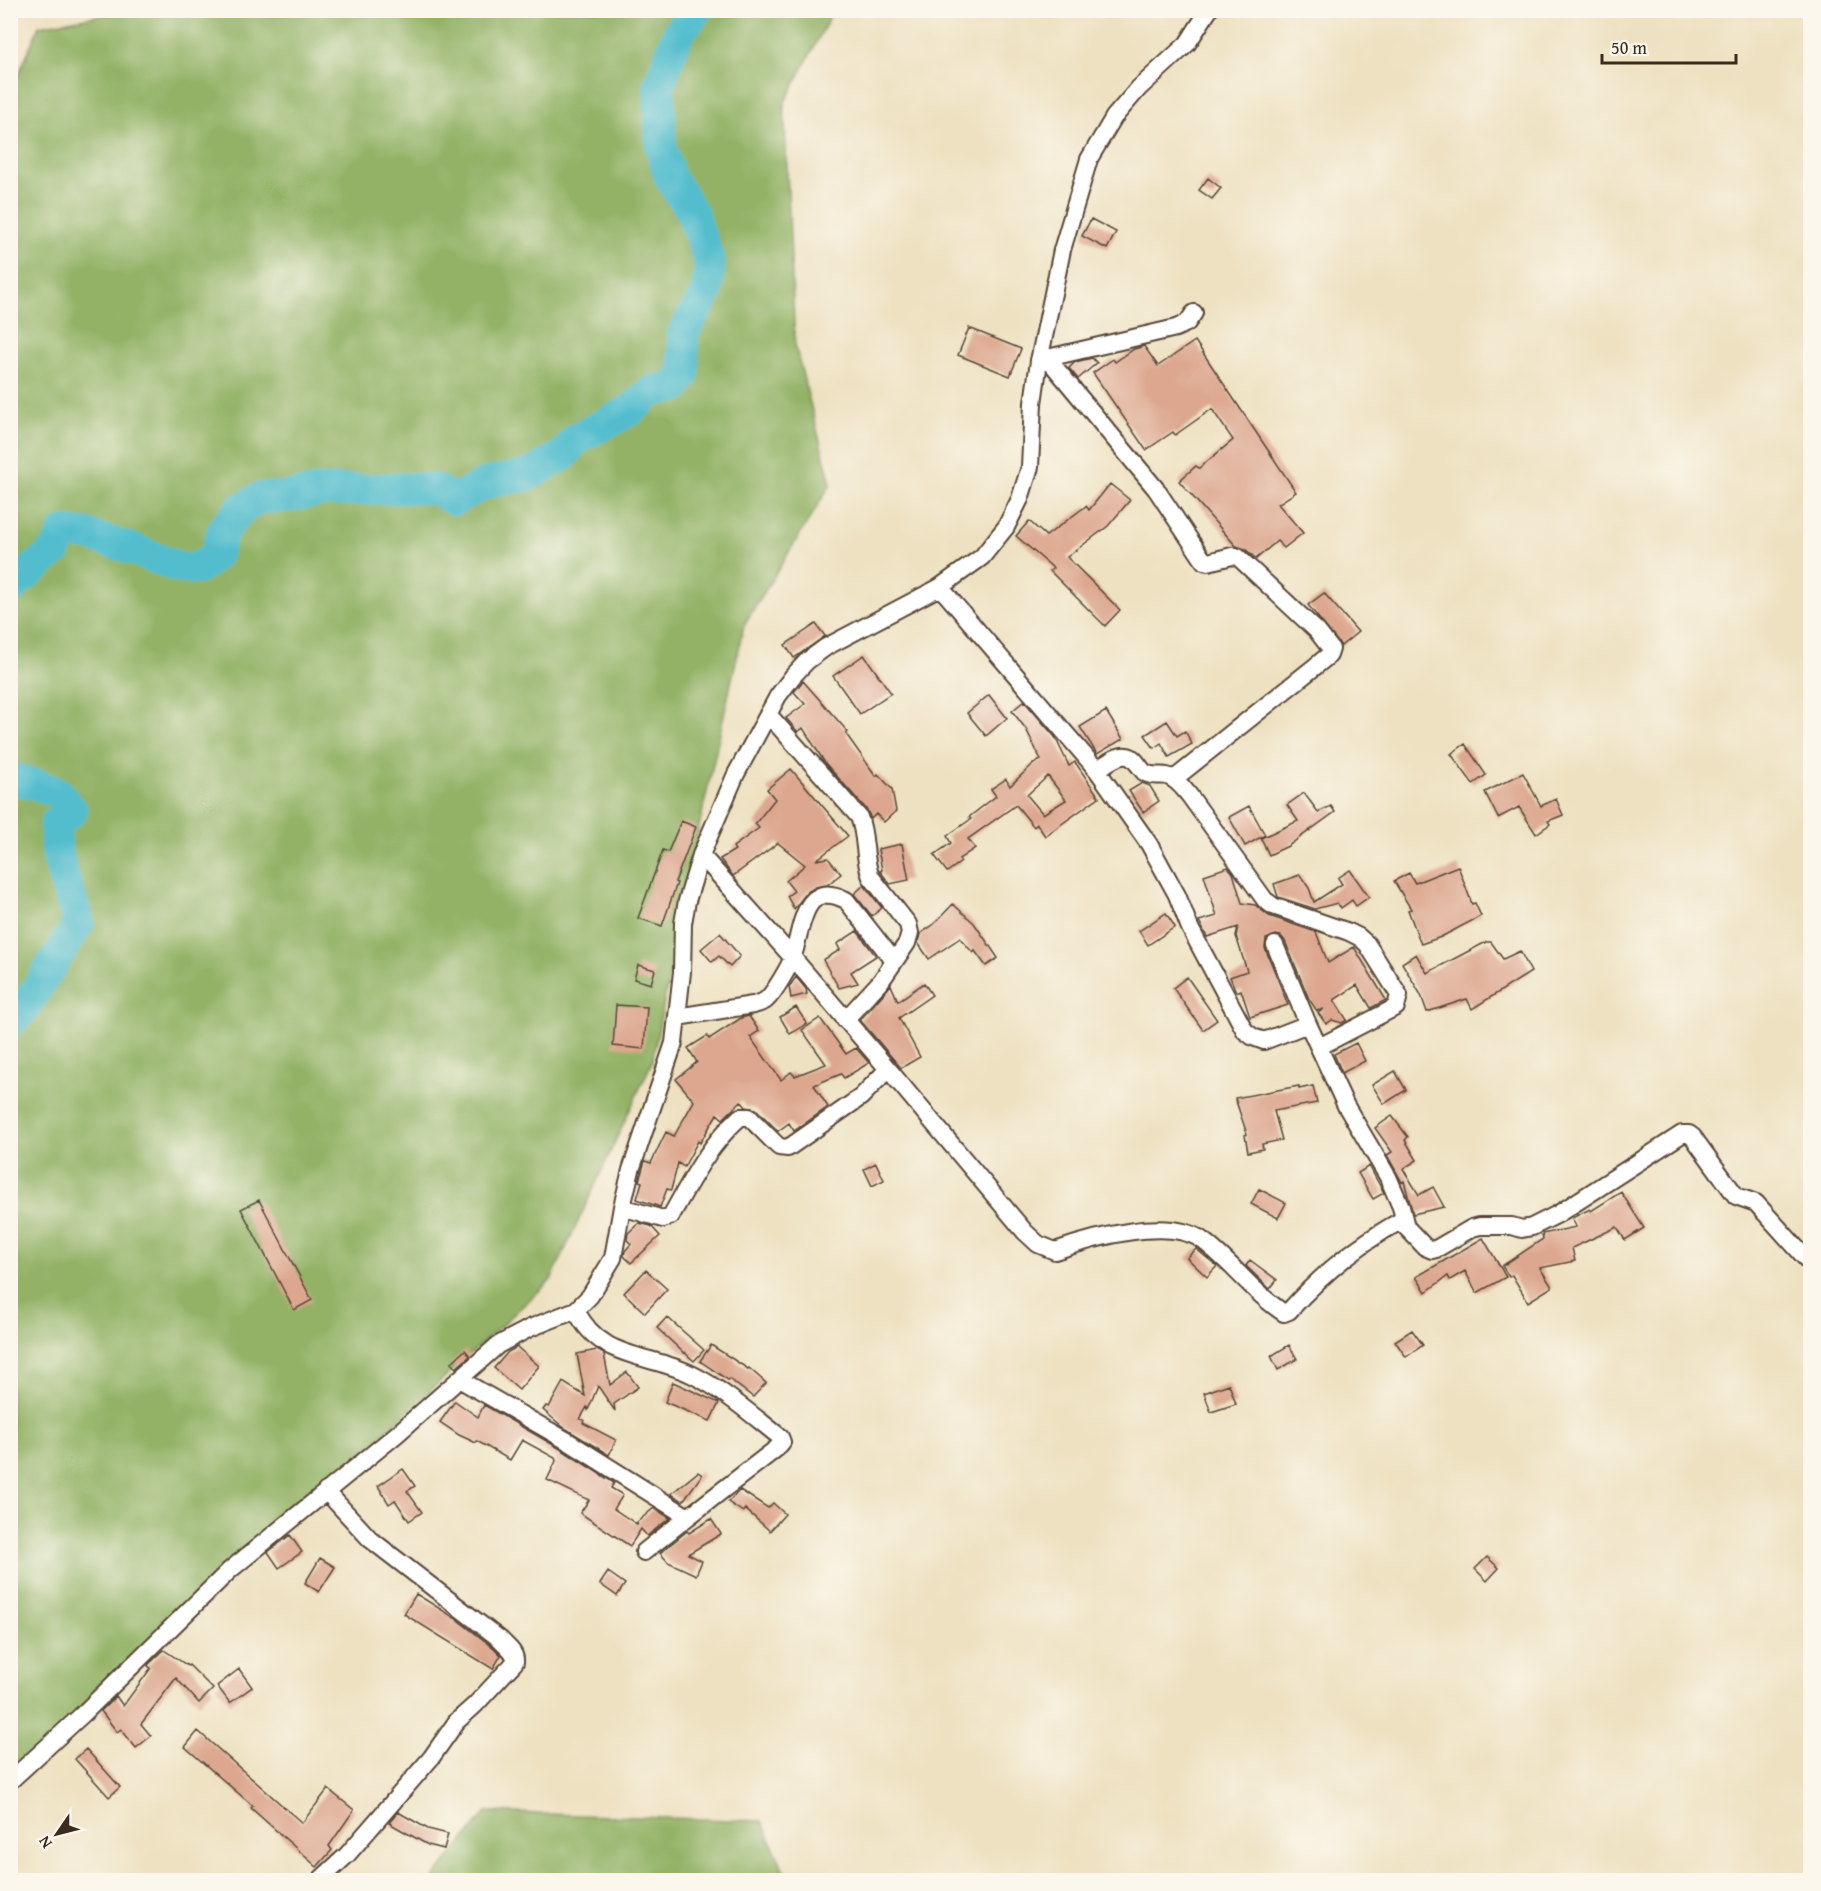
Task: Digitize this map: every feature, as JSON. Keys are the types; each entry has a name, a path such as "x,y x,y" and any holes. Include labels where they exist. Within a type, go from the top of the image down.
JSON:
{"street":[{"path":"10,1781 83,1714 230,1570 498,1345 530,1328 576,1310 590,1296 614,1258 622,1207 631,1170 674,1043 682,972 683,923 687,901 701,855 736,774 768,714 793,676 807,661 826,647 940,587 982,556 1006,527 1020,499 1030,467 1033,403 1043,360 1062,250 1089,159 1114,117 1139,88 1186,44 1209,10"},
{"path":"1043,360 1176,328 1187,323 1194,313"},
{"path":"1043,360 1156,489 1204,561 1238,557 1317,631 1331,649 1329,655 1317,665 1174,779"},
{"path":"940,587 1097,770 1149,844 1177,895 1190,928 1245,1030 1252,1037 1264,1041 1308,1024"},
{"path":"768,714 859,817 863,828 866,861 871,878 908,924 910,933 907,943 881,981 845,1020"},
{"path":"1097,770 1111,760 1127,755 1144,772 1174,779 1189,795 1265,900 1273,906 1349,932 1367,944 1399,995 1396,1007 1320,1047"},
{"path":"701,855 793,958 1025,1232 1038,1244 1055,1251 1081,1242 1154,1228 1177,1229 1202,1240 1284,1313 1289,1311 1316,1281 1355,1248 1404,1219"},
{"path":"677,1017 763,1002 770,995 793,958 800,924 808,905 819,897 838,896 846,900 894,961"},
{"path":"1275,945 1346,1106 1389,1177 1410,1232 1425,1247 1432,1250 1480,1226 1494,1224 1527,1229 1558,1214 1686,1133 1693,1137 1737,1196 1756,1203 1810,1263"},
{"path":"622,1207 663,1219 671,1216 692,1176 708,1153 740,1117 744,1115 748,1117 779,1147 788,1148 861,1097 888,1069"},
{"path":"576,1310 584,1326 596,1338 633,1356 670,1365 693,1375 718,1390 780,1437 782,1442 645,1552"},
{"path":"459,1379 569,1442 688,1517"},
{"path":"320,1881 348,1855 431,1758 457,1721 475,1706 515,1662 516,1658 501,1640 370,1539 326,1491"}],"green space":[{"path":"132,10 833,11 784,104 795,345 831,484 744,625 698,832 652,1062 551,1280 11,1775 10,95 39,26"},
{"path":"486,1812 762,1821 788,1880 432,1880"}],"building":[{"path":"1208,178 1221,188 1212,199 1199,190"},
{"path":"1091,219 1116,232 1107,249 1082,236"},
{"path":"969,328 1021,349 1010,376 958,355"},
{"path":"1195,341 1296,492 1278,504 1303,533 1284,548 1277,541 1256,559 1245,549 1236,546 1179,481 1233,440 1212,409 1175,435 1173,432 1146,450 1093,373 1113,359 1115,362 1134,349 1144,346 1158,366"},
{"path":"1092,358 1097,363 1078,379 1069,368 1075,362"},
{"path":"1110,484 1130,500 1108,526 1067,557 1120,610 1105,626 1050,571 1053,568 1016,536 1029,521 1046,536 1086,506 1089,510"},
{"path":"1324,593 1358,632 1341,646 1308,605"},
{"path":"816,624 825,636 794,658 785,645"},
{"path":"864,655 891,693 860,714 833,676"},
{"path":"803,681 848,732 846,734 876,776 878,774 892,789 896,811 884,822 876,814 871,819 867,810 825,763 803,728 798,732 786,718 805,704 794,692"},
{"path":"989,695 1007,718 986,736 967,713"},
{"path":"1024,701 1055,737 1069,766 1075,762 1099,797 1045,836 1037,824 1034,827 1016,805 968,839 975,848 959,859 961,862 947,872 934,855 951,843 947,836 971,819 969,817 996,796 991,789 1006,779 1010,786 1033,764 1041,760 1026,729 1012,711","holes":["1048,776 1066,800 1043,814 1027,795"]},
{"path":"1106,711 1123,739 1097,754 1080,727"},
{"path":"1167,721 1177,736 1185,731 1192,744 1169,757 1161,743 1154,748 1145,735"},
{"path":"1465,744 1486,775 1473,784 1451,754"},
{"path":"791,769 848,836 816,860 828,858 841,874 827,885 807,892 794,909 787,896 794,891 786,881 805,865 778,843 733,876 720,859 735,850 733,847 759,828 755,824 775,799 767,789"},
{"path":"1523,773 1541,806 1556,799 1563,815 1548,821 1550,824 1536,834 1519,807 1498,818 1485,792"},
{"path":"1142,783 1150,786 1159,801 1143,812 1129,791"},
{"path":"1304,793 1318,812 1331,806 1335,812 1288,846 1269,855 1261,838 1298,821 1287,805"},
{"path":"1249,806 1265,835 1245,846 1229,817"},
{"path":"681,821 696,827 675,882 677,883 662,926 638,918 663,850 668,852"},
{"path":"902,844 909,880 890,884 880,871 882,870 878,849"},
{"path":"1458,866 1472,904 1475,903 1481,916 1441,937 1421,944 1408,910 1411,909 1394,881 1409,873 1415,883"},
{"path":"1228,867 1233,873 1242,903 1255,905 1269,916 1316,932 1328,963 1354,947 1386,1000 1371,1008 1357,985 1334,1000 1347,1020 1342,1023 1332,1020 1326,1024 1318,1013 1324,1009 1317,1011 1309,999 1285,941 1281,936 1276,935 1266,939 1265,948 1288,1005 1250,1017 1241,990 1236,992 1230,977 1247,971 1236,936 1238,927 1207,937 1199,921 1217,916 1204,875"},
{"path":"1350,870 1369,897 1356,906 1352,900 1341,908 1337,903 1315,909 1278,897 1274,884 1300,875 1309,888 1314,902 1342,884 1338,878"},
{"path":"864,885 882,908 872,916 854,894"},
{"path":"953,904 974,923 998,958 986,966 975,951 973,953 960,938 929,959 918,943 920,934 933,925"},
{"path":"1166,913 1175,927 1148,945 1139,931"},
{"path":"857,931 876,956 851,972 858,983 839,988 823,960 840,950 837,944"},
{"path":"720,933 740,956 730,967 719,956 712,962 701,949"},
{"path":"1486,942 1491,942 1503,959 1520,951 1531,972 1472,1009 1467,999 1427,1012 1421,995 1402,963 1416,954 1427,973"},
{"path":"638,965 655,970 651,984 634,979"},
{"path":"796,977 806,989 807,994 791,998 789,987"},
{"path":"1187,977 1217,1020 1203,1030 1173,988"},
{"path":"924,983 932,995 899,1018 920,1057 901,1068 860,1020 891,985 898,1001"},
{"path":"616,1005 647,1007 644,1049 613,1046"},
{"path":"796,1007 807,1024 790,1034 780,1017"},
{"path":"749,1016 759,1031 750,1037 781,1080 791,1072 795,1076 826,1064 802,1030 820,1018 846,1054 856,1048 869,1063 844,1078 841,1074 814,1085 828,1107 794,1131 789,1123 778,1131 756,1109 746,1107 741,1101 723,1119 717,1114 700,1143 698,1141 684,1167 678,1163 671,1190 667,1189 660,1207 637,1199 645,1161 651,1163 666,1132 674,1136 694,1101 676,1079 697,1062 688,1048 707,1036 709,1039 741,1018"},
{"path":"1356,1043 1365,1061 1342,1073 1334,1054"},
{"path":"1395,1071 1406,1090 1384,1104 1372,1085"},
{"path":"1299,1086 1299,1089 1313,1086 1317,1103 1274,1111 1282,1140 1262,1144 1263,1149 1248,1152 1245,1135 1247,1134 1235,1098"},
{"path":"1392,1116 1408,1137 1405,1140 1417,1160 1403,1169 1419,1195 1433,1187 1444,1207 1413,1214 1404,1181 1402,1182 1387,1155 1392,1152 1375,1128"},
{"path":"876,1163 884,1180 872,1186 864,1169"},
{"path":"1369,1166 1384,1193 1373,1199 1358,1173"},
{"path":"1259,1189 1286,1203 1278,1218 1251,1204"},
{"path":"1621,1192 1644,1228 1625,1240 1617,1227 1572,1248 1575,1261 1540,1268 1552,1287 1528,1302 1512,1275 1509,1277 1502,1266 1543,1239 1542,1234 1576,1227 1572,1218 1590,1209 1591,1211"},
{"path":"259,1200 312,1300 294,1310 241,1209"},
{"path":"639,1223 651,1226 660,1236 631,1263 624,1256 631,1244 627,1240 628,1233"},
{"path":"1483,1238 1506,1277 1477,1293 1465,1271 1450,1280 1448,1276 1426,1292 1416,1277"},
{"path":"1196,1249 1217,1266 1207,1277 1187,1258"},
{"path":"1250,1260 1277,1280 1270,1289 1246,1266"},
{"path":"646,1270 667,1289 645,1313 624,1293"},
{"path":"667,1317 704,1350 694,1361 657,1328"},
{"path":"1412,1330 1423,1345 1406,1357 1395,1341"},
{"path":"711,1345 749,1368 766,1383 753,1397 700,1361"},
{"path":"1289,1345 1297,1359 1278,1370 1271,1356"},
{"path":"517,1347 539,1366 519,1390 494,1368 508,1352"},
{"path":"465,1350 470,1356 456,1368 451,1363"},
{"path":"597,1350 604,1354 610,1385 627,1372 638,1387 614,1404 615,1411 598,1386 588,1410 587,1407 580,1419 584,1420 583,1423 616,1440 609,1455 563,1427 543,1410 546,1406 549,1407 563,1382 585,1396 577,1354"},
{"path":"673,1382 719,1403 710,1421 665,1402"},
{"path":"1229,1384 1236,1404 1211,1412 1204,1393"},
{"path":"455,1401 478,1417 484,1405 614,1483 611,1488 623,1495 614,1509 638,1525 636,1523 654,1508 670,1518 647,1536 641,1529 630,1546 580,1513 589,1500 547,1480 556,1461 555,1458 522,1440 510,1460 477,1441 476,1443 459,1435 440,1422"},
{"path":"403,1469 415,1486 407,1491 422,1512 409,1521 395,1500 389,1504 378,1486"},
{"path":"698,1472 702,1475 683,1501 671,1494"},
{"path":"740,1490 768,1508 773,1503 785,1514 770,1531 745,1509 743,1512 728,1502"},
{"path":"711,1519 721,1534 688,1554 702,1561 696,1575 668,1562 660,1553 687,1531 689,1533"},
{"path":"290,1535 302,1552 279,1568 268,1552"},
{"path":"1487,1557 1499,1568 1487,1581 1475,1569"},
{"path":"320,1558 335,1567 319,1592 305,1583"},
{"path":"608,1572 625,1584 617,1596 600,1584"},
{"path":"416,1594 455,1618 494,1648 501,1655 493,1669 404,1614"},
{"path":"164,1650 189,1665 213,1689 199,1703 176,1678 141,1724 151,1736 136,1748 121,1729 117,1732 101,1711 116,1696 123,1706 151,1668 149,1664"},
{"path":"239,1669 252,1687 230,1703 217,1686"},
{"path":"198,1731 302,1823 328,1789 354,1810 329,1846 332,1850 317,1867 251,1808 253,1806 185,1747"},
{"path":"86,1749 120,1787 109,1797 75,1759"},
{"path":"398,1812 428,1829 448,1834 444,1849 428,1845 389,1823"}],"waterway":[{"path":"10,591 56,550 64,532 88,535 180,568 198,569 216,555 223,530 241,509 260,498 287,497 321,491 411,488 435,489 454,500 487,483 529,475 564,455 576,439 631,410 652,391 676,387 684,375 683,333 707,292 710,263 691,210 670,178 661,147 659,85 678,34 697,10"},
{"path":"10,778 58,793 72,811 56,823 56,835 63,873 79,923 24,1009 10,1022"}]}
